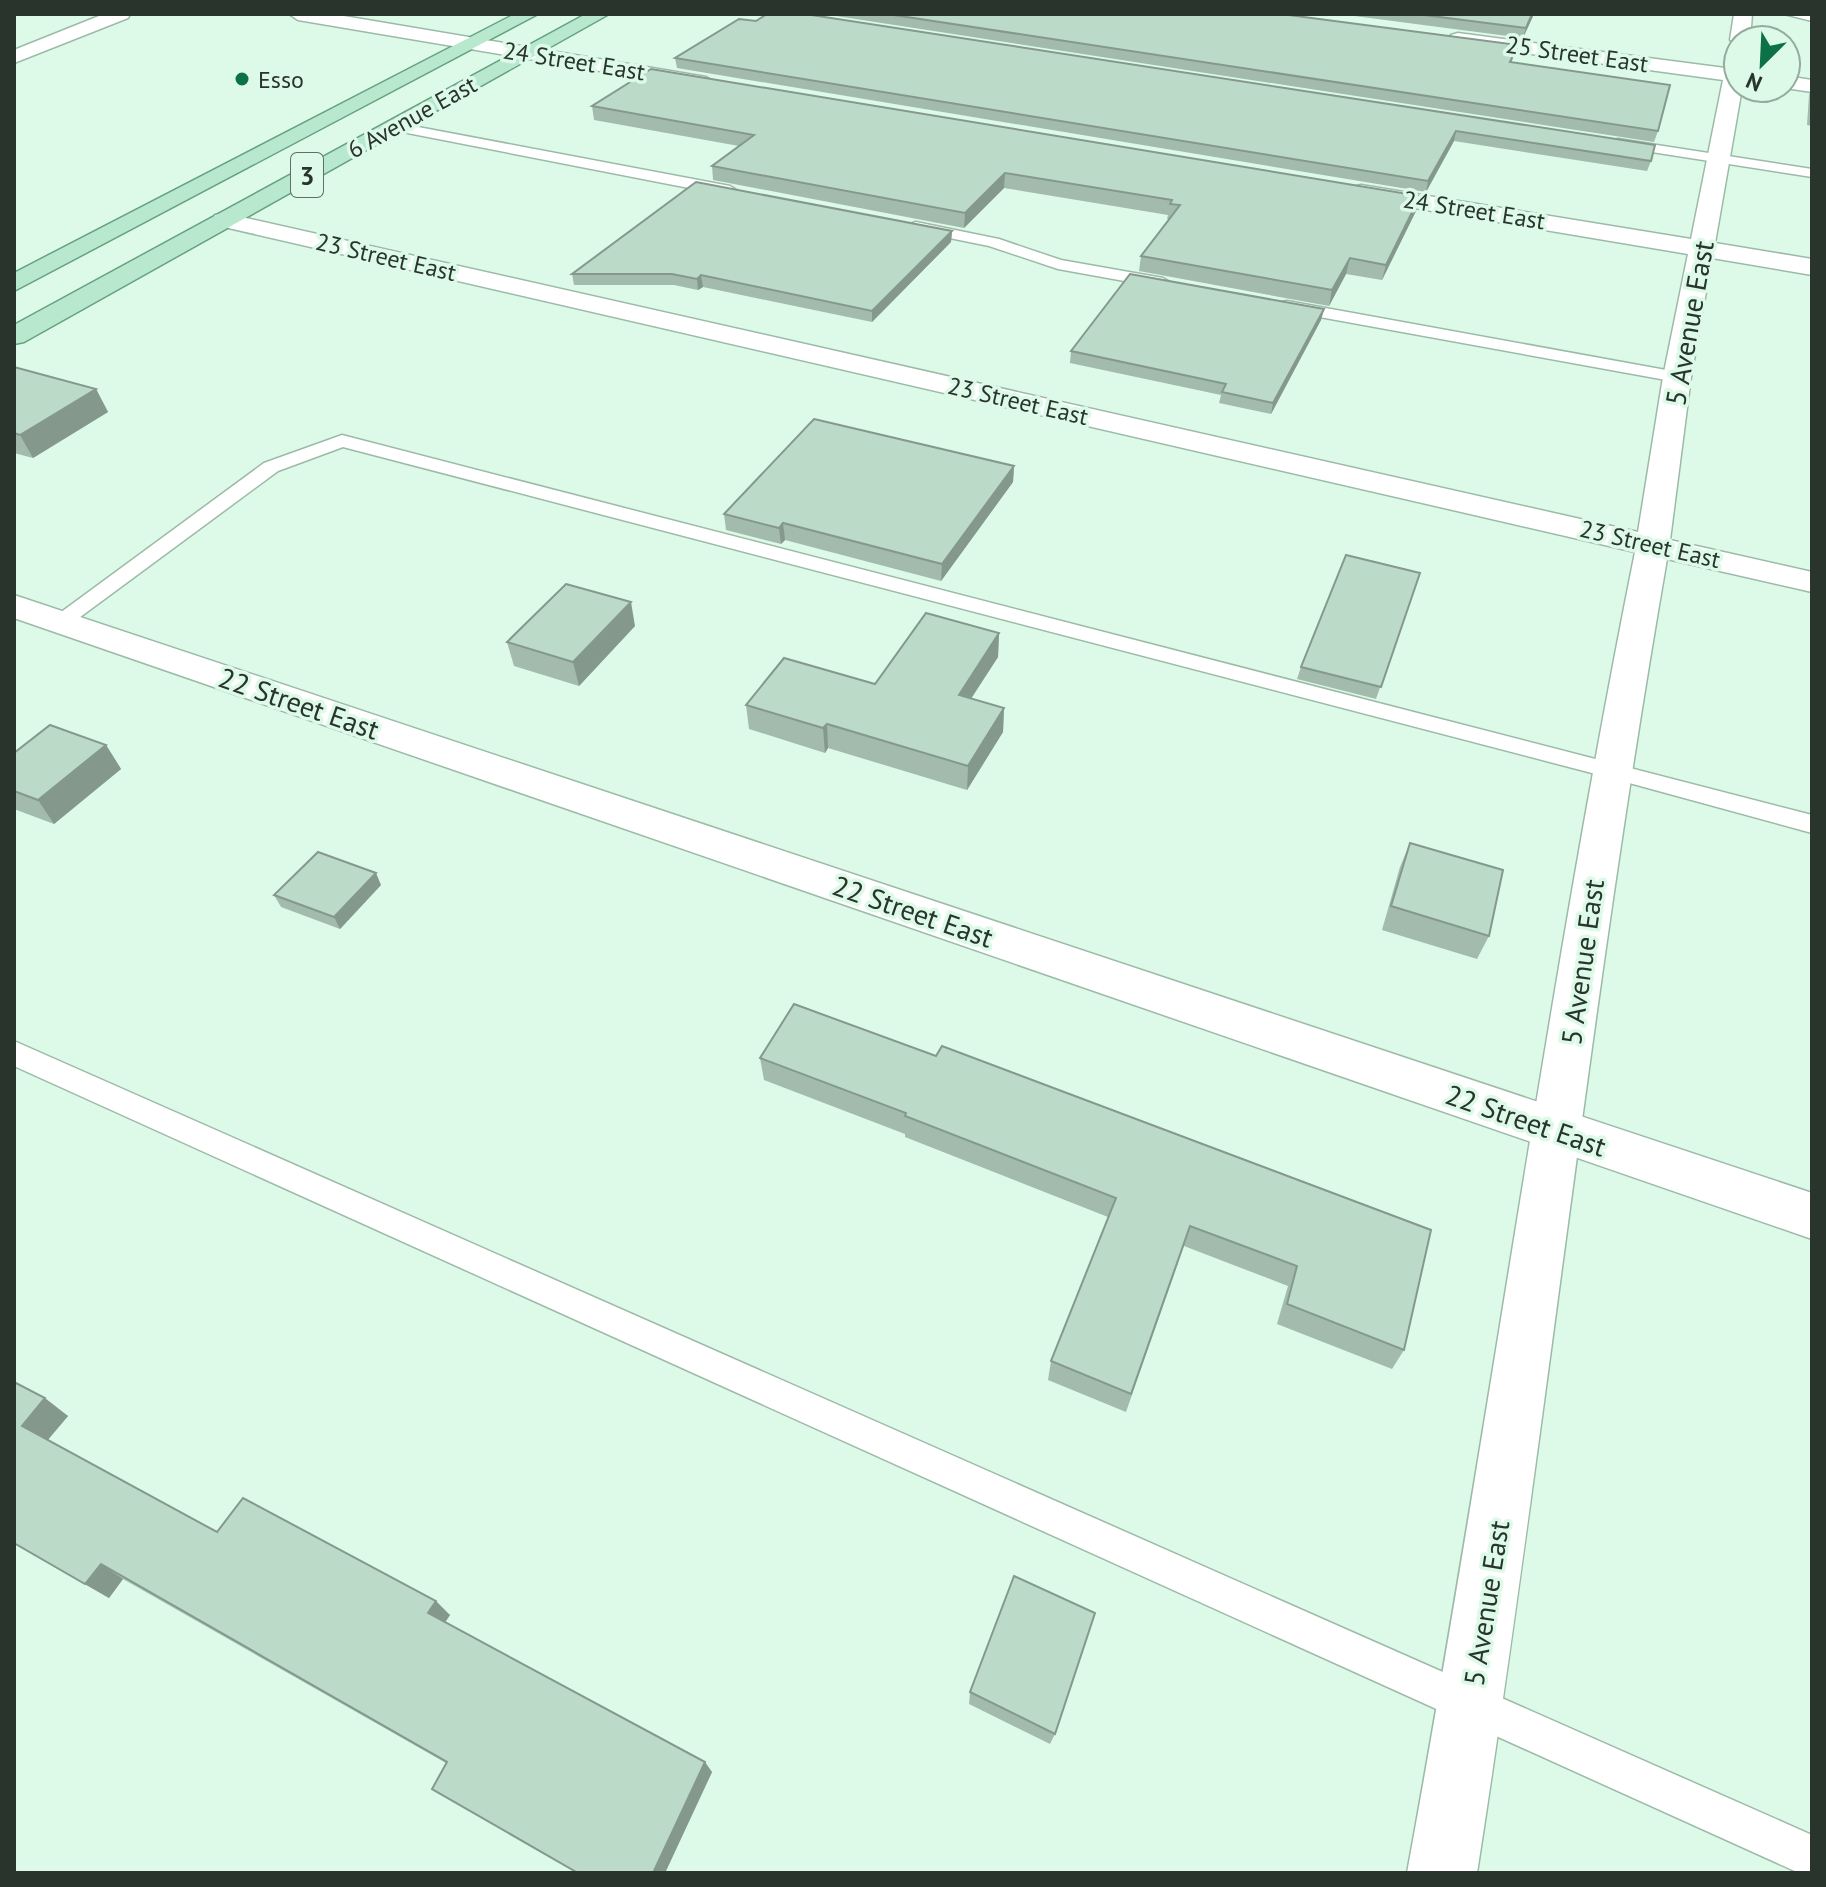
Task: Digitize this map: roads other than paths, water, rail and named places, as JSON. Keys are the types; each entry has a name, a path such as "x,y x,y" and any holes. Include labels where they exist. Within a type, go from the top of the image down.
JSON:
{"main road":[{"name":"6 Avenue East","path":"14,283 529,14"},
{"name":"6 Avenue East","path":"14,336 600,14"}],"street":[{"path":"14,57 121,14"},
{"name":"24 Street East","path":"298,14 731,87"},
{"name":"25 Street East","path":"1443,37 1722,60"},
{"name":"5 Avenue East","path":"1442,1873 1471,1703 1611,769 1653,545 1677,377 1730,104"},
{"name":"24 Street East","path":"1342,189 1812,267"},
{"name":"23 Street East","path":"224,220 1812,582"},
{"name":"22 Street East","path":"14,606 1812,1216"}],"lane":[{"path":"1790,14 1812,17"},
{"path":"397,127 742,193"},
{"path":"1610,142 1812,173"},
{"path":"899,224 993,242 1058,264 1182,287"},
{"path":"1275,304 1677,377"},
{"path":"60,621 271,467 342,441 1611,769 1812,824"},
{"path":"14,1053 1812,1857"}],"place":[{"name":"Esso","path":"242,79"}]}
